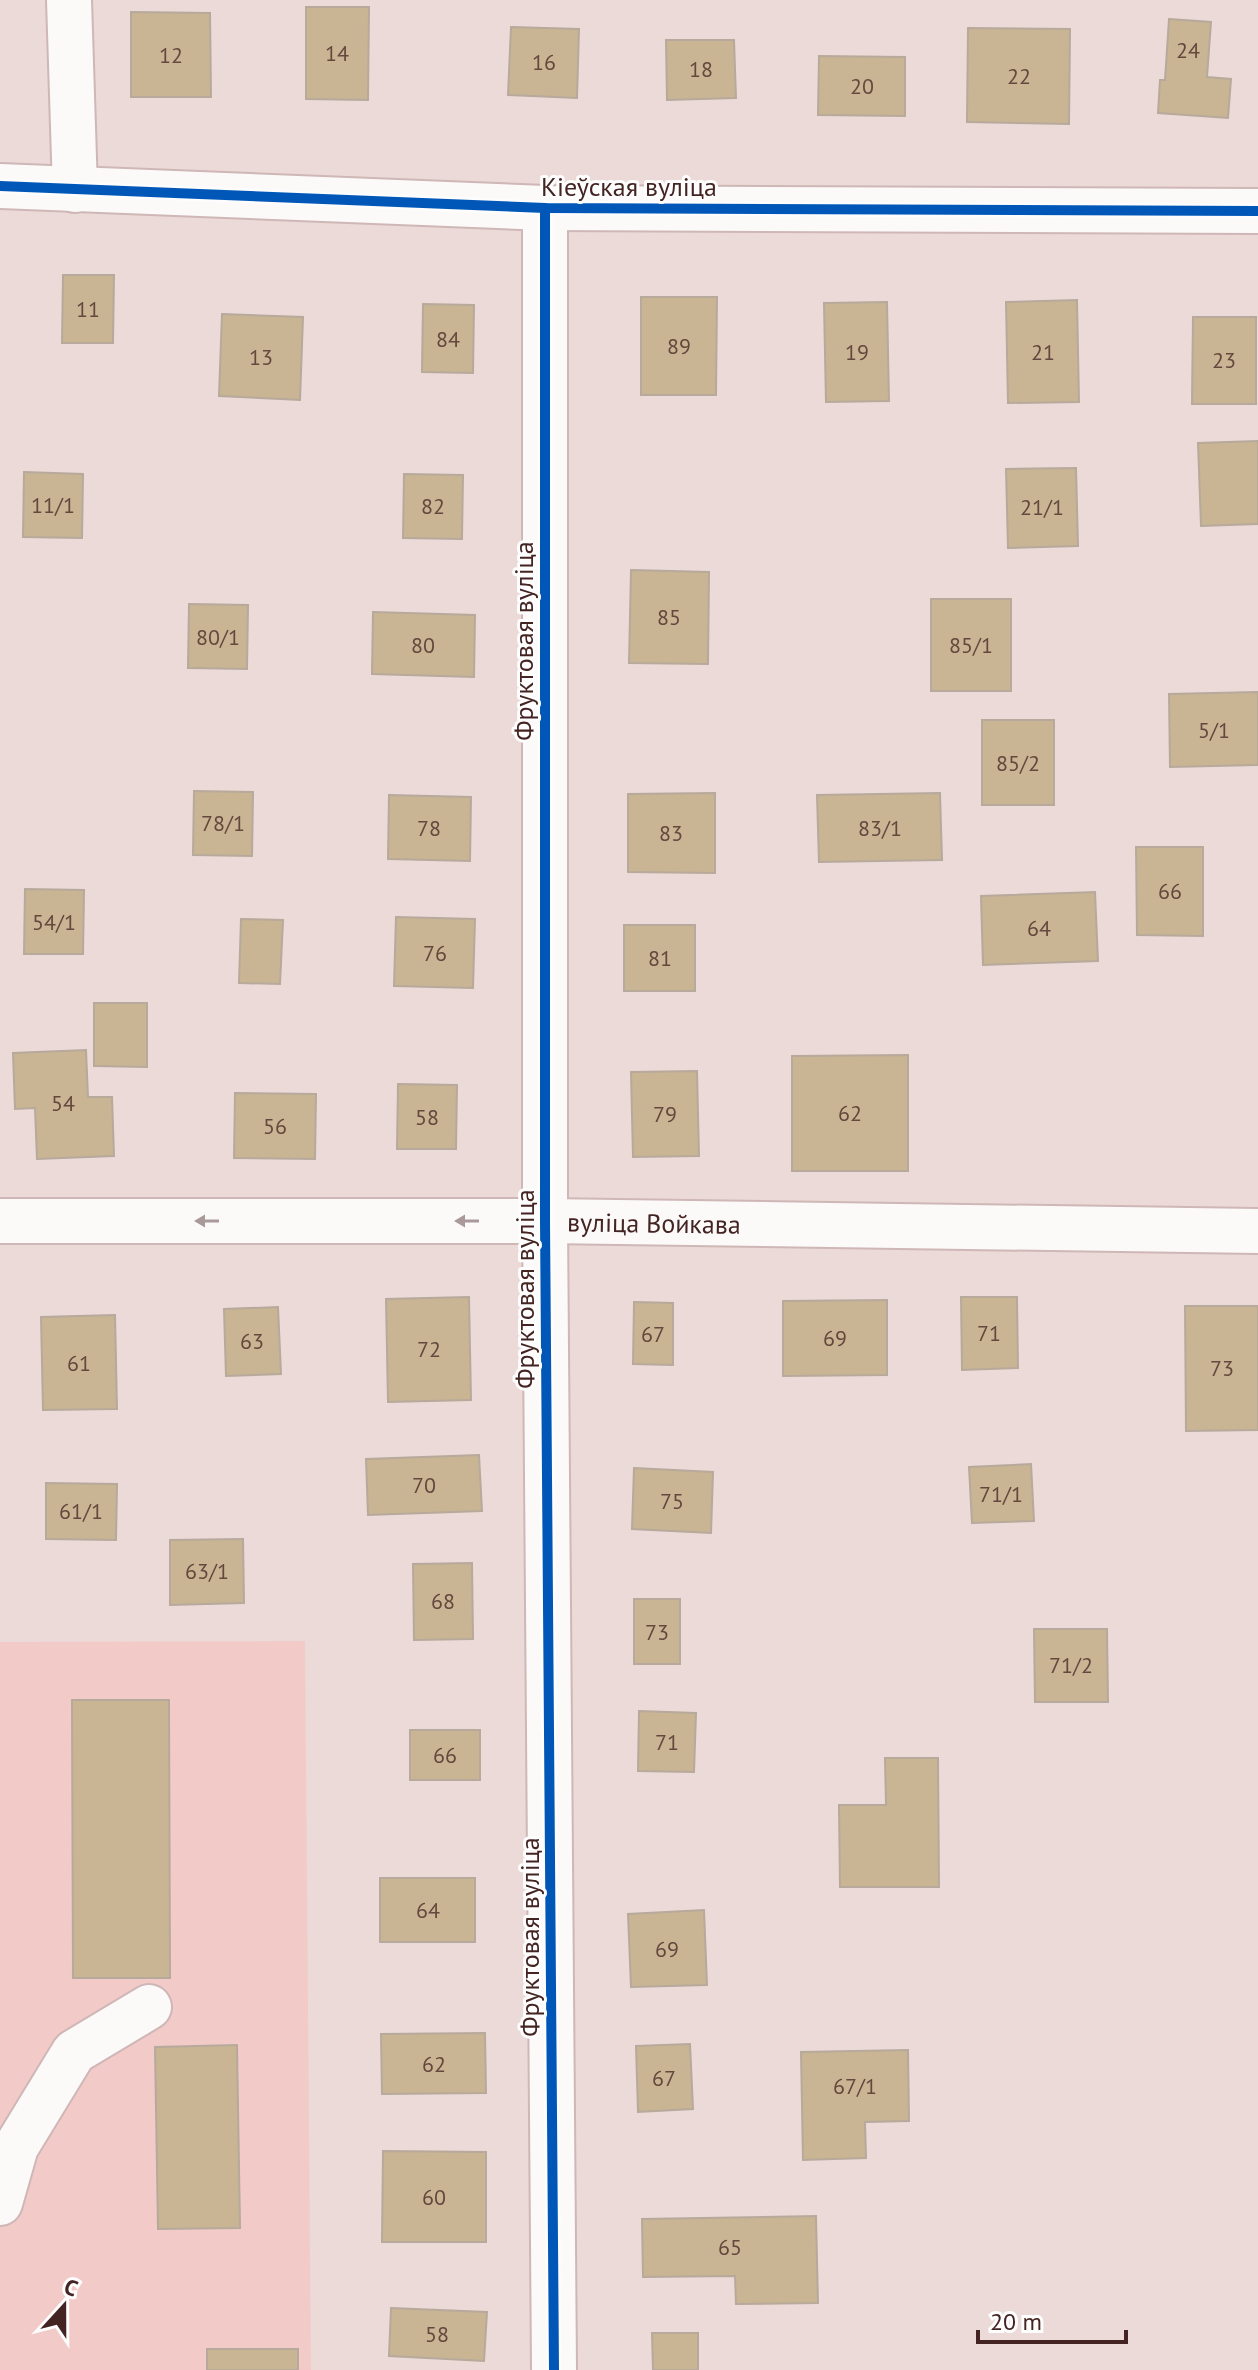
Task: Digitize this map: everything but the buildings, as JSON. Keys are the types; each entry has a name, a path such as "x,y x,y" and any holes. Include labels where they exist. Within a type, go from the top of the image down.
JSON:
{"street":[{"path":"69,0 75,190"},
{"name":"Кіеўская вуліца","path":"0,186 545,208 1258,211"},
{"name":"Фруктовая вуліца","path":"545,208 545,1221 554,2370"},
{"name":"вуліца Войкава","path":"0,1221 545,1221 1258,1231"},
{"path":"0,2203 16,2147 74,2052 149,2007"}],"shaded area":[{"path":"305,1641 311,2370 0,2370 0,1642"}],"cycle path":[{"path":"0,186 545,208 1258,211"},
{"path":"545,208 545,1221 554,2370"}]}
